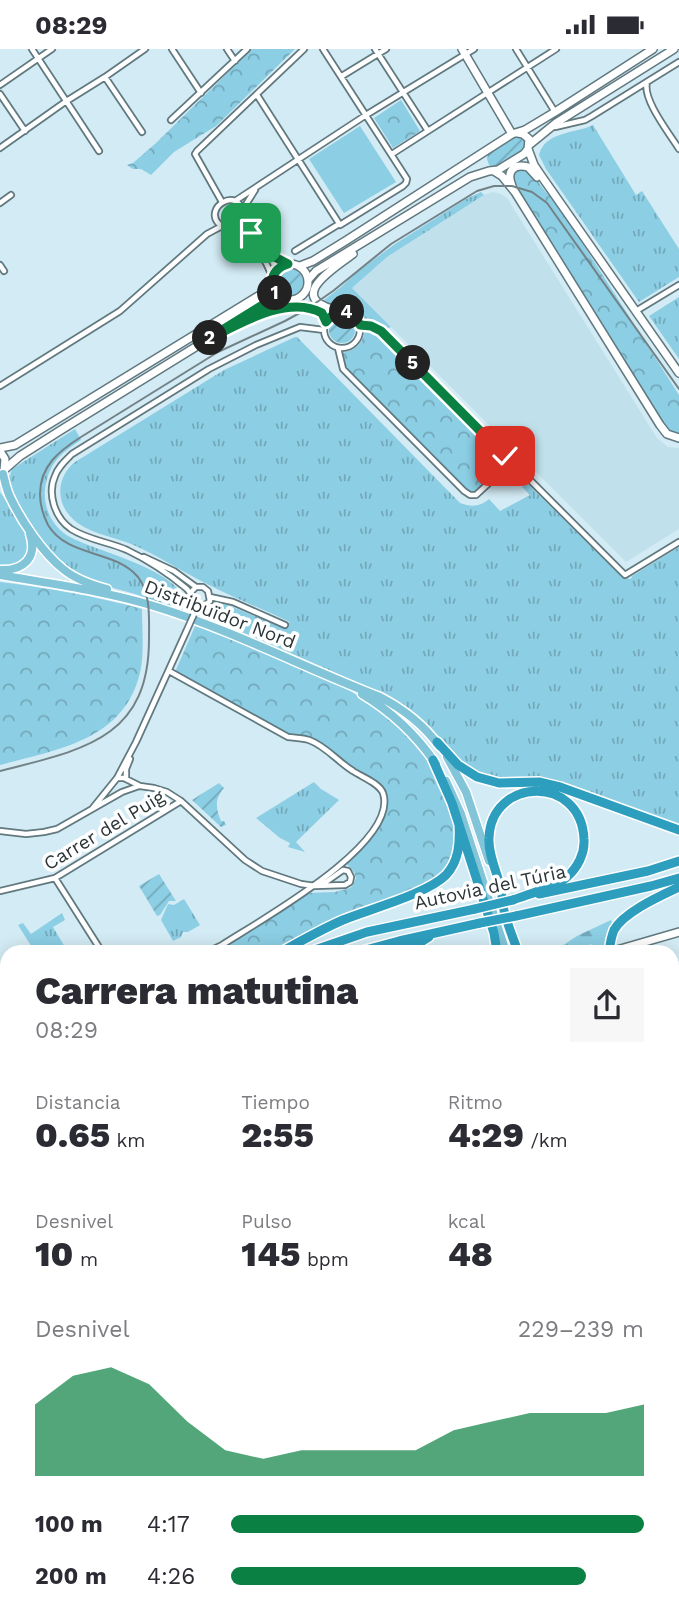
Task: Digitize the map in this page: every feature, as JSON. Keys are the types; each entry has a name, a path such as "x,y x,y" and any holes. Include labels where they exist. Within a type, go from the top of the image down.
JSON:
{"highway":[{"path":"436,742 458,765 477,777 499,783 539,782 560,787 679,830"},
{"path":"433,760 460,825 496,945"},
{"path":"503,907 501,888 489,850 491,826 495,816 501,806 519,795 539,791 562,797 574,809 583,825 584,844 578,864 566,878 513,900"},
{"path":"295,945 341,921 436,883 446,875 458,854 460,825"},
{"name":"Autovia del Túria","path":"329,945 367,932 648,871 679,861"},
{"name":"Autovia del Túria","path":"382,945 679,878"},
{"path":"611,945 614,929 623,919 679,887"},
{"name":"Distribuïdor Nord","path":"503,907 516,945"},
{"path":"412,945 421,943 436,933"}],"main road":[{"path":"486,165 498,170 524,154 547,129 674,49"},
{"path":"341,311 318,305 313,294 315,286 333,268 470,177 486,165 515,133 555,112 650,50"},
{"path":"464,52 515,133 523,134 529,139 534,165 679,373"},
{"path":"486,165 502,176 515,192"},
{"path":"139,601 84,582 64,570 47,553 10,498 2,473 5,459 0,450 15,445 260,295 272,281 278,268 288,264 300,266 313,261 486,165"},
{"path":"562,206 545,190 528,167 518,166 512,170 510,182 515,192 660,425 667,434 679,438"},
{"path":"308,280 316,271 429,203"},
{"path":"272,281 273,290 279,297 285,300 297,299 306,292 308,280 300,266"},
{"path":"2,473 20,456 51,436 279,297"},
{"path":"201,343 264,314 284,308 313,309 322,313 325,326"},
{"path":"0,489 10,498"},
{"path":"0,570 16,568 27,561 33,546 29,528"},
{"name":"Distribuïdor Nord","path":"0,575 139,601 230,633 397,706 420,724 436,742 460,780 503,907"},
{"name":"Distribuïdor Nord","path":"342,682 373,700 390,714 433,760 454,795 504,945"},
{"path":"634,945 679,932"}],"street":[{"path":"32,49 99,151"},
{"path":"0,85 52,49"},
{"path":"0,148 145,49"},
{"path":"172,49 201,93"},
{"path":"227,49 235,61"},
{"path":"172,120 247,49"},
{"path":"222,202 195,154 304,49"},
{"path":"295,251 403,186 407,179 323,49"},
{"path":"342,76 376,52 386,49"},
{"path":"235,201 464,52 474,49"},
{"path":"516,49 555,112"},
{"path":"392,154 556,49"},
{"path":"376,52 428,131"},
{"path":"547,129 584,120 679,62"},
{"path":"105,77 142,132"},
{"path":"648,81 645,88 649,101 679,149"},
{"path":"627,94 638,92 649,101"},
{"path":"0,94 25,131"},
{"path":"257,95 339,225"},
{"path":"255,189 243,209 243,219 248,231 271,255 288,264"},
{"path":"0,203 11,195"},
{"path":"243,209 235,201 228,200 222,202 215,215 222,226 243,234 263,257 272,281"},
{"path":"232,229 243,219"},
{"path":"0,386 120,311 206,235 222,226"},
{"path":"0,265 4,271"},
{"path":"636,311 679,285"},
{"path":"341,311 353,315 360,325 360,336 349,347 338,348 328,341 325,326 332,314 341,311"},
{"path":"360,325 381,331 625,575 679,542"},
{"path":"190,593 170,576 130,552 69,528 55,509 51,493 54,477 72,454 209,369 300,327 325,326"},
{"path":"338,348 343,369 464,491 476,495 503,470 515,466"},
{"path":"503,470 505,456"},
{"path":"130,552 174,571 196,587 206,588 211,597"},
{"path":"194,614 190,593 196,587"},
{"path":"124,791 117,790 116,781 194,614 208,604 211,597"},
{"path":"211,597 233,601 285,625"},
{"path":"193,605 203,607"},
{"path":"169,671 288,737 310,741 326,750 344,766 375,784 383,792 383,807 377,828 344,863 305,893 222,945"},
{"path":"124,791 128,785 126,769 136,742"},
{"path":"92,809 121,777 140,786 167,792 181,801 245,860 262,871 315,886 345,885 350,882 351,877 348,871 343,870 315,886"},
{"path":"0,831 26,834 50,831 65,826 124,791 140,786"},
{"name":"Carrer del Puig","path":"0,891 55,878 181,801"},
{"path":"55,878 61,892 97,945"}],"shaded area":[{"path":"493,192 507,198 657,438 668,447 679,448 679,529 626,562 352,288 387,257 484,195"}],"green space":[{"path":"252,49 295,49 216,126 174,152 151,175 127,165 156,143"},
{"path":"401,100 420,131 393,148 374,118"},
{"path":"593,125 636,195 642,191 679,249 679,277 639,302 539,155 547,141 554,137"},
{"path":"360,126 396,182 344,213 309,159"},
{"path":"516,137 526,141 526,149 496,168 489,165 488,155"},
{"path":"522,168 531,172 560,208 679,395 679,436 665,428 516,189 512,180 513,173"},
{"path":"481,192 484,195 387,257 352,288 391,327 386,329 369,323 350,309 320,303 395,244"},
{"path":"290,269 299,273 303,282 299,291 290,295 281,291 277,282 281,273"},
{"path":"679,297 679,359 649,316"},
{"path":"342,317 351,321 355,330 351,339 342,343 333,339 329,330 333,321"},
{"path":"365,330 380,334 503,458 501,468 478,491 469,492 345,368 341,353 358,346"},
{"path":"295,337 460,503 475,505 489,499 500,511 530,495 522,487 527,483 623,578 631,579 679,547 679,826 545,779 496,778 472,770 457,758 421,719 386,695 200,615 218,604 228,605 283,628 290,622 217,589 141,548 84,527 67,512 60,489 65,474 75,462 224,370"},
{"path":"75,429 81,440 57,460 49,472 45,497 51,518 60,530 72,538 141,565 174,585 184,598 188,612 88,581 64,567 48,550 13,496 8,481 12,469"},
{"path":"0,492 22,524 29,542 26,558 11,566 0,566"},
{"path":"0,582 71,593 142,609 143,646 141,668 133,692 121,711 106,726 67,746 0,765"},
{"path":"196,624 346,688 385,714 407,734 439,775 457,830 453,858 444,871 419,888 343,916 287,945 220,945 306,893 335,892 350,888 356,878 346,863 376,830 384,811 383,800 380,788 315,743 287,736 175,672"},
{"path":"314,782 339,800 296,842 305,852 288,847 290,843 256,818"},
{"path":"219,783 224,788 217,800 217,808 221,821 226,825 221,827 192,800"},
{"path":"159,874 176,901 169,901 157,916 139,886"},
{"path":"184,899 200,925 183,932 181,937 173,941 161,920 168,904 174,905"},
{"path":"62,913 65,920 53,927 64,945 31,945 18,925 23,923 31,934"},
{"path":"611,920 612,922 604,945 564,945"}],"tram line":[{"path":"0,771 57,756 83,747 105,735 123,720 137,699 146,673 149,615 142,584 128,568 67,543 48,525 40,494 43,475 52,460 81,437 218,352 307,309 391,244 477,191 494,186 512,186 532,192 547,203 679,389"}],"route":[{"path":"251,233 271,255 288,264 278,268 272,276 271,285 279,297 201,343 276,309 308,307 320,311 326,322 336,312 347,312 353,315 360,325 381,331 505,456"}]}
